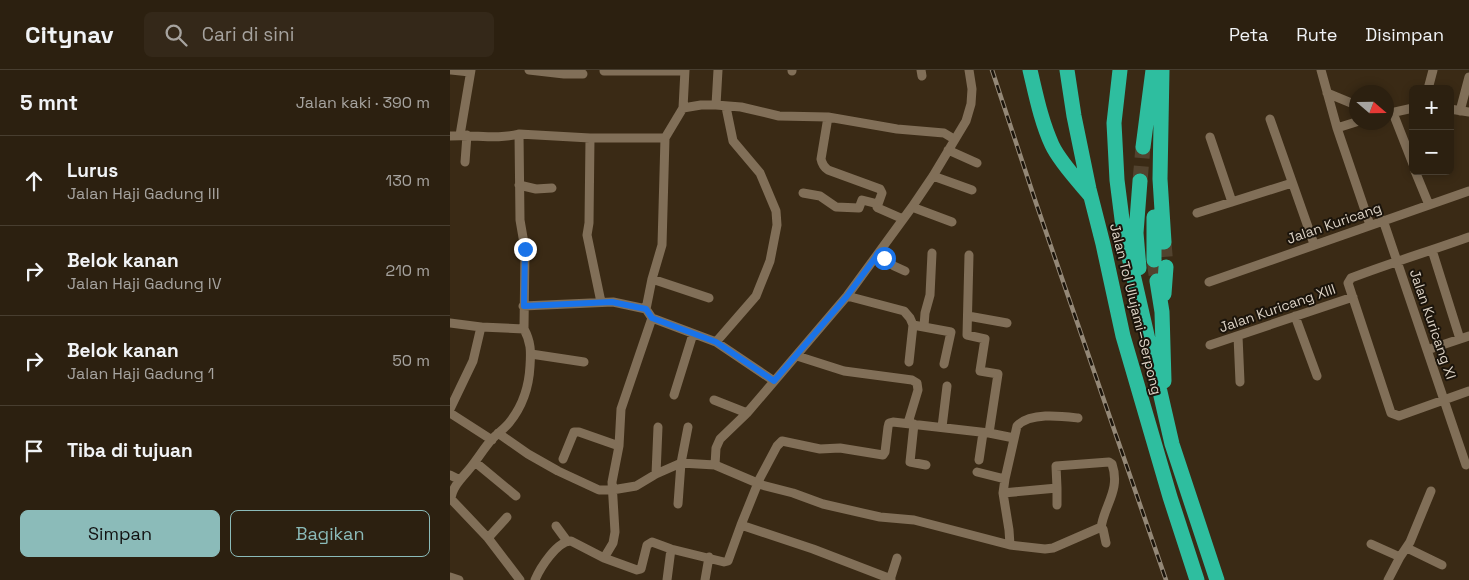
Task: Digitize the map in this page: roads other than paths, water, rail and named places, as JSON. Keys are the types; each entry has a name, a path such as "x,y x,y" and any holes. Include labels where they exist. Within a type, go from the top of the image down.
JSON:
{"highway":[{"path":"1030,70 1040,112 1053,147 1074,177 1091,196"},
{"name":"Jalan Tol Ulujami–Serpong","path":"1067,70 1074,116 1123,336 1170,497 1197,580"},
{"name":"Jalan Tol Ulujami–Serpong","path":"1120,70 1114,123 1124,235 1172,444 1217,580"},
{"path":"1143,147 1153,70"},
{"path":"1162,70 1160,179 1164,242"},
{"path":"1160,179 1154,215 1160,264 1164,382 1172,444"},
{"path":"1140,181 1136,233 1138,264 1164,382"},
{"path":"1157,281 1162,312"}],"street":[{"path":"451,70 470,71 464,135 465,162"},
{"path":"529,70 583,74"},
{"path":"716,105 718,70"},
{"path":"715,465 716,448 720,439 747,413 847,296 912,208 933,176 966,121 971,104 972,89 969,70"},
{"path":"1321,70 1337,128 1370,225"},
{"path":"1429,85 1433,70"},
{"path":"605,74 685,71 683,108 665,138 662,245 646,309"},
{"path":"1465,112 1469,77"},
{"path":"1327,93 1349,102"},
{"path":"683,108 701,105 742,107 779,116 828,117 897,129 944,133 954,139"},
{"path":"716,342 756,296 770,261 778,225 776,211 760,173 733,141 726,107"},
{"path":"1394,112 1409,109"},
{"path":"828,117 822,163 828,170 880,188 882,193 877,207 879,210 903,219"},
{"path":"1270,118 1314,244"},
{"path":"1394,122 1409,155"},
{"path":"1337,128 1349,124"},
{"path":"450,136 509,136 519,134 590,138 665,138"},
{"path":"519,134 520,220 525,249 524,329 529,339 531,354 529,380 524,396 510,421 460,480 450,499 488,538 520,580"},
{"path":"1210,137 1232,202"},
{"path":"590,138 589,223 587,235 601,302"},
{"path":"948,150 978,163"},
{"path":"1417,175 1428,205"},
{"path":"933,176 972,190"},
{"path":"1197,213 1292,183"},
{"path":"519,185 536,190 552,188"},
{"name":"Jalan Kuricang","path":"1209,282 1469,191"},
{"path":"803,193 820,196 836,207 859,208 862,200 878,204"},
{"path":"912,208 952,222"},
{"name":"Jalan Kuricang XI","path":"1383,220 1466,465"},
{"path":"1469,237 1351,278 1348,283 1391,413 1399,416 1469,391"},
{"path":"1427,350 1465,338 1432,250"},
{"path":"924,326 930,295 932,253"},
{"path":"878,254 894,266 905,271"},
{"path":"967,335 969,255"},
{"path":"652,279 709,298"},
{"path":"847,296 904,311 913,325 909,362"},
{"name":"Jalan Kuricang XIII","path":"1210,345 1353,297"},
{"path":"524,306 612,302 646,309 652,318 716,342 774,381"},
{"path":"968,316 1007,323"},
{"path":"1295,316 1316,376"},
{"path":"604,558 613,542 615,532 612,482 619,446 621,409 652,318"},
{"path":"450,324 524,329"},
{"path":"913,325 985,339 980,371 998,374 979,460"},
{"path":"450,409 473,361 480,327"},
{"path":"944,364 949,332"},
{"path":"674,395 693,334"},
{"path":"1238,336 1240,382"},
{"path":"531,354 584,362"},
{"path":"797,356 844,371 912,380 917,383 918,390 911,424 910,462 926,465"},
{"path":"942,427 947,386"},
{"path":"714,400 747,413"},
{"path":"450,413 599,490 636,486 656,474 681,463 715,465 758,483 823,504 880,517 914,520 1010,545 1045,549 1053,548 1102,528"},
{"path":"1010,545 1010,530 1003,493 1004,479 1017,426 1021,422 1039,417 1078,418"},
{"path":"535,580 541,568 558,546 567,541 571,541 604,558 638,570 641,569 647,545 652,542 671,549 724,562 728,561 740,525 758,483 777,446 782,441 820,449 840,448 883,455 890,423 893,422 1014,438"},
{"path":"678,504 681,463 688,427"},
{"path":"656,474 658,428"},
{"path":"563,459 574,432 619,446"},
{"path":"475,462 516,496"},
{"path":"1056,505 1056,466 1109,462 1112,464 1116,480 1115,486 1102,521 1106,543"},
{"path":"977,472 1004,479"},
{"path":"450,475 460,480"},
{"path":"1003,493 1056,488"},
{"path":"1388,580 1406,548 1431,491"},
{"path":"488,538 507,516"},
{"path":"740,525 813,549 891,580 898,558"},
{"path":"556,526 567,541"},
{"path":"1371,544 1400,557"},
{"path":"1406,548 1442,565"},
{"path":"667,580 671,549"},
{"path":"705,580 709,558"},
{"path":"450,577 459,580"}],"tunnel":[{"path":"1140,181 1143,147"},
{"path":"1164,242 1166,267"},
{"path":"1154,260 1157,281"}],"railway":[{"path":"992,70 1166,580"}]}
